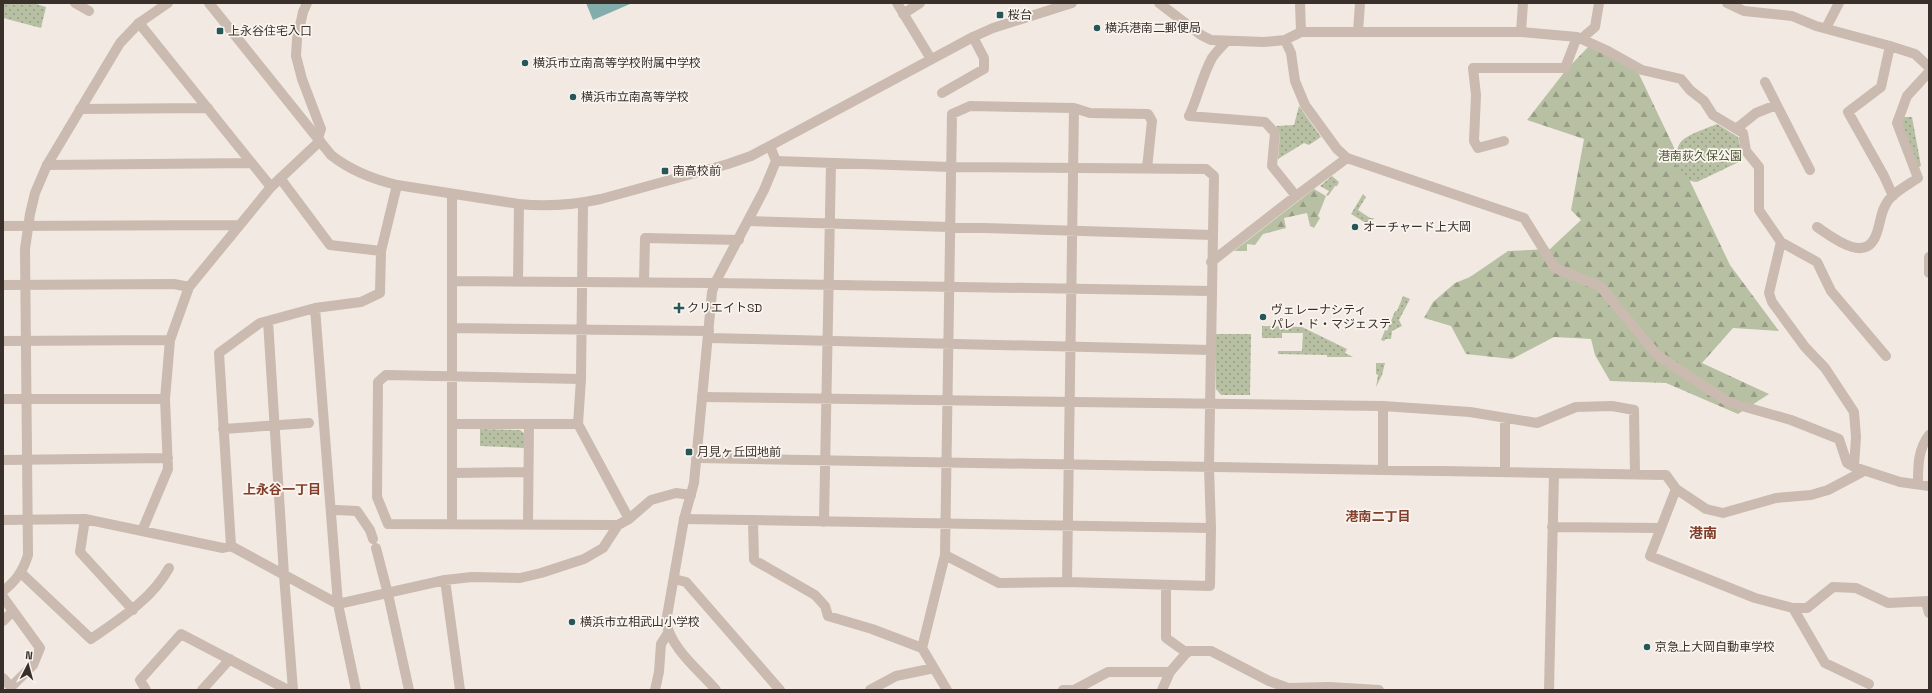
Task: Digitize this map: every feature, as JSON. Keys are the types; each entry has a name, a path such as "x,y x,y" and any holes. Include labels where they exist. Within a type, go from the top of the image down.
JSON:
{"street":[{"path":"75,3 89,11"},
{"path":"3,591 13,583 21,573 28,555 25,249 35,193 47,165 120,43 139,23 168,3"},
{"path":"209,3 331,155 344,165 377,180 452,194 538,206 583,202 646,188 751,156 973,37 993,28 1059,5 1072,3"},
{"path":"897,3 931,59"},
{"path":"903,14 920,3"},
{"path":"1160,3 1201,35 1211,40 1264,42 1285,40 1301,32 1521,32 1579,38 1608,51 1642,70 1681,79 1690,90 1704,101 1713,115 1743,132 1746,151 1759,167 1759,210 1781,242 1817,262 1831,291 1886,356"},
{"path":"1300,3 1301,32"},
{"path":"1358,32 1360,3"},
{"path":"1521,32 1523,3"},
{"path":"1504,141 1478,148 1474,141 1476,95 1473,68 1565,68 1579,38 1595,27 1599,3"},
{"path":"1727,3 1744,11 1792,16 1826,28 1890,46 1915,54 1929,67"},
{"path":"1826,28 1839,3"},
{"path":"142,531 168,469 165,399 170,340 189,287 271,187 319,140 321,129 302,79 296,56 297,39 304,5"},
{"path":"139,23 271,187"},
{"path":"942,94 984,69 984,58 973,37"},
{"path":"1285,40 1291,54 1295,81 1305,105 1337,149 1347,158 1524,218 1555,268 1600,286 1657,355 1728,402 1791,420 1839,439 1847,463 1854,467 1900,482 1918,483 1929,486"},
{"path":"1227,41 1213,56 1207,69 1198,98 1189,116 1265,122 1275,133 1272,166 1296,196"},
{"path":"1890,46 1881,88 1848,112 1884,176 1893,196"},
{"path":"1817,227 1841,244 1859,248 1870,245 1876,236 1885,204 1893,196 1918,178 1897,123 1907,96 1929,72"},
{"path":"1765,82 1810,170"},
{"path":"1736,129 1756,114 1776,105"},
{"path":"922,648 945,555 952,114 970,106 1074,108 1090,113 1148,114 1152,121 1147,168"},
{"path":"80,108 208,108"},
{"path":"1067,582 1074,108"},
{"path":"716,690 681,651 668,633 666,622 684,519 691,495 697,458 712,292 715,283 749,221 776,161 770,146"},
{"path":"1212,262 1347,158"},
{"path":"776,161 951,167 1206,169 1214,176 1209,467 1211,528 1210,586 1067,582 998,583 945,555"},
{"path":"47,165 252,163"},
{"path":"824,522 831,163"},
{"path":"280,178 330,245 381,251"},
{"path":"231,546 219,353 260,324 315,308 361,302 380,292 381,251 397,184"},
{"path":"452,194 452,524"},
{"path":"583,202 581,379 578,424 629,519"},
{"path":"518,281 519,204"},
{"path":"749,221 1213,235"},
{"path":"3,226 239,225"},
{"path":"644,282 645,238 739,240"},
{"path":"1781,242 1769,293 1772,302 1805,347 1825,368 1854,412 1856,437 1854,467"},
{"path":"1929,257 1929,273"},
{"path":"452,281 949,286 1211,291"},
{"path":"3,285 174,284 189,287"},
{"path":"315,308 333,510 338,604 356,690"},
{"path":"268,321 284,575 293,690"},
{"path":"452,328 582,330 828,341 1211,350"},
{"path":"3,341 170,340"},
{"path":"581,379 386,375 378,382 377,497 388,524 618,525 629,519 651,500 676,493 691,495"},
{"path":"702,397 1070,404 1210,403 1383,406 1470,412 1537,423 1576,406 1612,406 1634,410 1635,474"},
{"path":"3,399 165,399"},
{"path":"1383,406 1383,470"},
{"path":"1505,418 1505,472"},
{"path":"223,429 308,424"},
{"path":"452,424 578,424"},
{"path":"528,525 529,424"},
{"path":"1918,483 1918,458 1925,440 1929,435"},
{"path":"3,460 168,458"},
{"path":"697,458 1666,475 1676,489 1706,509 1723,513 1776,498 1811,496 1828,490 1864,471"},
{"path":"452,473 528,472"},
{"path":"1549,690 1554,472"},
{"path":"1676,489 1650,556 1755,598 1793,608 1807,608 1833,587 1856,588 1888,604 1927,602 1929,613"},
{"path":"333,510 357,511 370,530 388,594 409,690"},
{"path":"3,520 84,519 142,531 177,542 224,548 231,546 338,604 445,580 472,577 520,578 541,573 584,559 604,548 618,525"},
{"path":"84,519 80,552 133,610"},
{"path":"684,519 1211,528"},
{"path":"753,520 754,560 815,595 825,606 828,616 872,629 922,648 947,690"},
{"path":"1552,527 1662,528"},
{"path":"21,573 91,639 133,610 162,580 169,568"},
{"path":"674,579 686,582 780,690"},
{"path":"445,580 460,690"},
{"path":"1166,585 1166,638 1187,653"},
{"path":"3,597 40,648 33,665 9,689 3,678"},
{"path":"1793,608 1826,663 1869,684"},
{"path":"3,621 13,611"},
{"path":"655,690 659,672 662,644 668,633"},
{"path":"146,690 140,680 181,634 230,659 273,687 288,690"},
{"path":"1162,690 1170,672 1188,651 1211,651 1269,681 1288,688 1329,687 1379,690"},
{"path":"202,690 230,659"},
{"path":"870,690 896,676 934,668"},
{"path":"1063,690 1078,689 1108,672 1170,672"}],"green space":[{"path":"3,3 33,3 46,7 41,28 3,18"},
{"path":"1590,45 1638,72 1730,265 1779,331 1733,328 1702,363 1769,394 1738,414 1666,383 1610,381 1595,355 1591,339 1554,337 1512,359 1466,354 1451,326 1424,318 1433,302 1455,283 1470,277 1508,251 1550,249 1581,220 1571,210 1584,139 1527,120 1566,70"},
{"path":"1299,106 1321,137 1309,145 1304,143 1278,159 1280,133 1276,126 1294,125"},
{"path":"1902,117 1912,117 1921,166 1916,168 1899,124"},
{"name":"港南荻久保公園","path":"1717,124 1738,137 1743,157 1741,161 1697,182 1685,180 1676,165 1677,151 1680,143 1687,137"},
{"path":"1332,176 1339,182 1328,196 1326,195 1329,191 1320,186"},
{"path":"1314,189 1326,196 1318,216 1320,218 1314,228 1310,226 1307,213 1284,218 1286,228 1263,234 1255,245 1247,244 1247,251 1234,251"},
{"path":"1363,194 1366,197 1358,210 1370,218 1374,218 1369,225 1351,214"},
{"path":"1403,296 1410,299 1399,320 1402,326 1392,331 1391,339 1386,339 1384,341 1381,340 1385,330 1387,331 1395,311 1397,311"},
{"path":"1262,326 1302,327 1347,349 1345,353 1353,357 1278,354 1278,351 1302,351 1303,333 1282,333 1282,338 1262,338"},
{"path":"1215,334 1251,334 1250,395 1221,395 1216,389"},
{"path":"1376,363 1385,363 1382,375 1376,387 1378,375 1376,374"},
{"path":"480,429 520,430 525,434 524,448 480,446"}],"water":[{"path":"586,3 630,3 630,4 593,20"}],"place":[{"name":"桜台","path":"1000,15"},
{"name":"横浜港南二郵便局","path":"1097,28"},
{"name":"上永谷住宅入口","path":"220,31"},
{"name":"横浜市立南高等学校附属中学校","path":"525,63"},
{"name":"横浜市立南高等学校","path":"573,97"},
{"name":"南高校前","path":"665,171"},
{"name":"オーチャード上大岡","path":"1355,227"},
{"name":"クリエイトSD","path":"679,308"},
{"name":"ヴェレーナシティ パレ・ド・マジェステ","path":"1263,317"},
{"name":"月見ヶ丘団地前","path":"689,452"},
{"name":"横浜市立相武山小学校","path":"572,622"},
{"name":"京急上大岡自動車学校","path":"1647,647"}],"district":[{"name":"上永谷一丁目","path":"282,489"},
{"name":"港南二丁目","path":"1378,516"},
{"name":"港南","path":"1703,533"}]}
